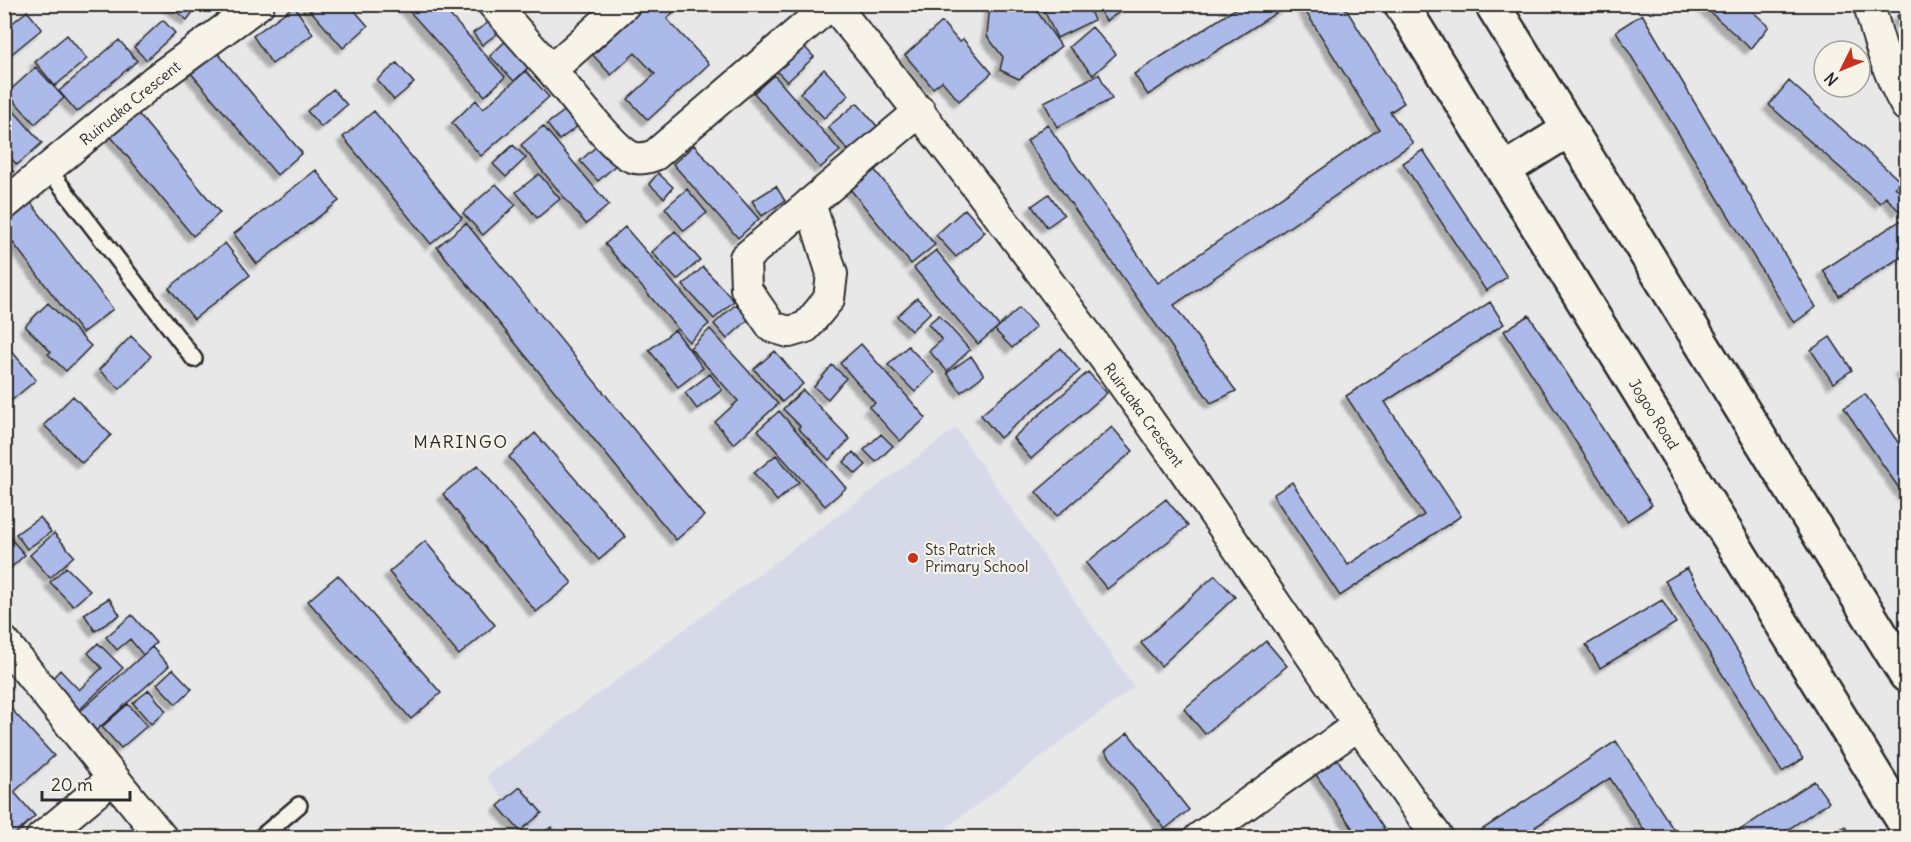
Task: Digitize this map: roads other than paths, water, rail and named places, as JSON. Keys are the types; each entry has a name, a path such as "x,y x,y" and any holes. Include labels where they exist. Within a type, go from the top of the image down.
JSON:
{"main road":[{"name":"Jogoo Road","path":"1401,4 1906,825"},
{"path":"1492,4 1906,675"},
{"path":"1504,170 1568,130"}],"street":[{"name":"Ruiruaka Crescent","path":"4,205 155,80 259,4"},
{"path":"493,4 613,144 631,157 645,159 655,155 832,4"},
{"path":"551,70 625,4"},
{"name":"Ruiruaka Crescent","path":"832,4 920,111 984,194 1178,462 1358,726 1438,837"},
{"path":"1869,4 1876,34 1893,84 1906,106"},
{"path":"810,203 920,111"},
{"path":"4,642 162,837"},
{"path":"1199,837 1358,726"},
{"path":"41,837 113,778"}],"lane":[{"path":"48,169 194,359"},
{"path":"260,837 299,805"}],"place":[{"name":"Sts Patrick Primary School","path":"913,558"}],"district":[{"name":"MARINGO","path":"461,441"}]}
